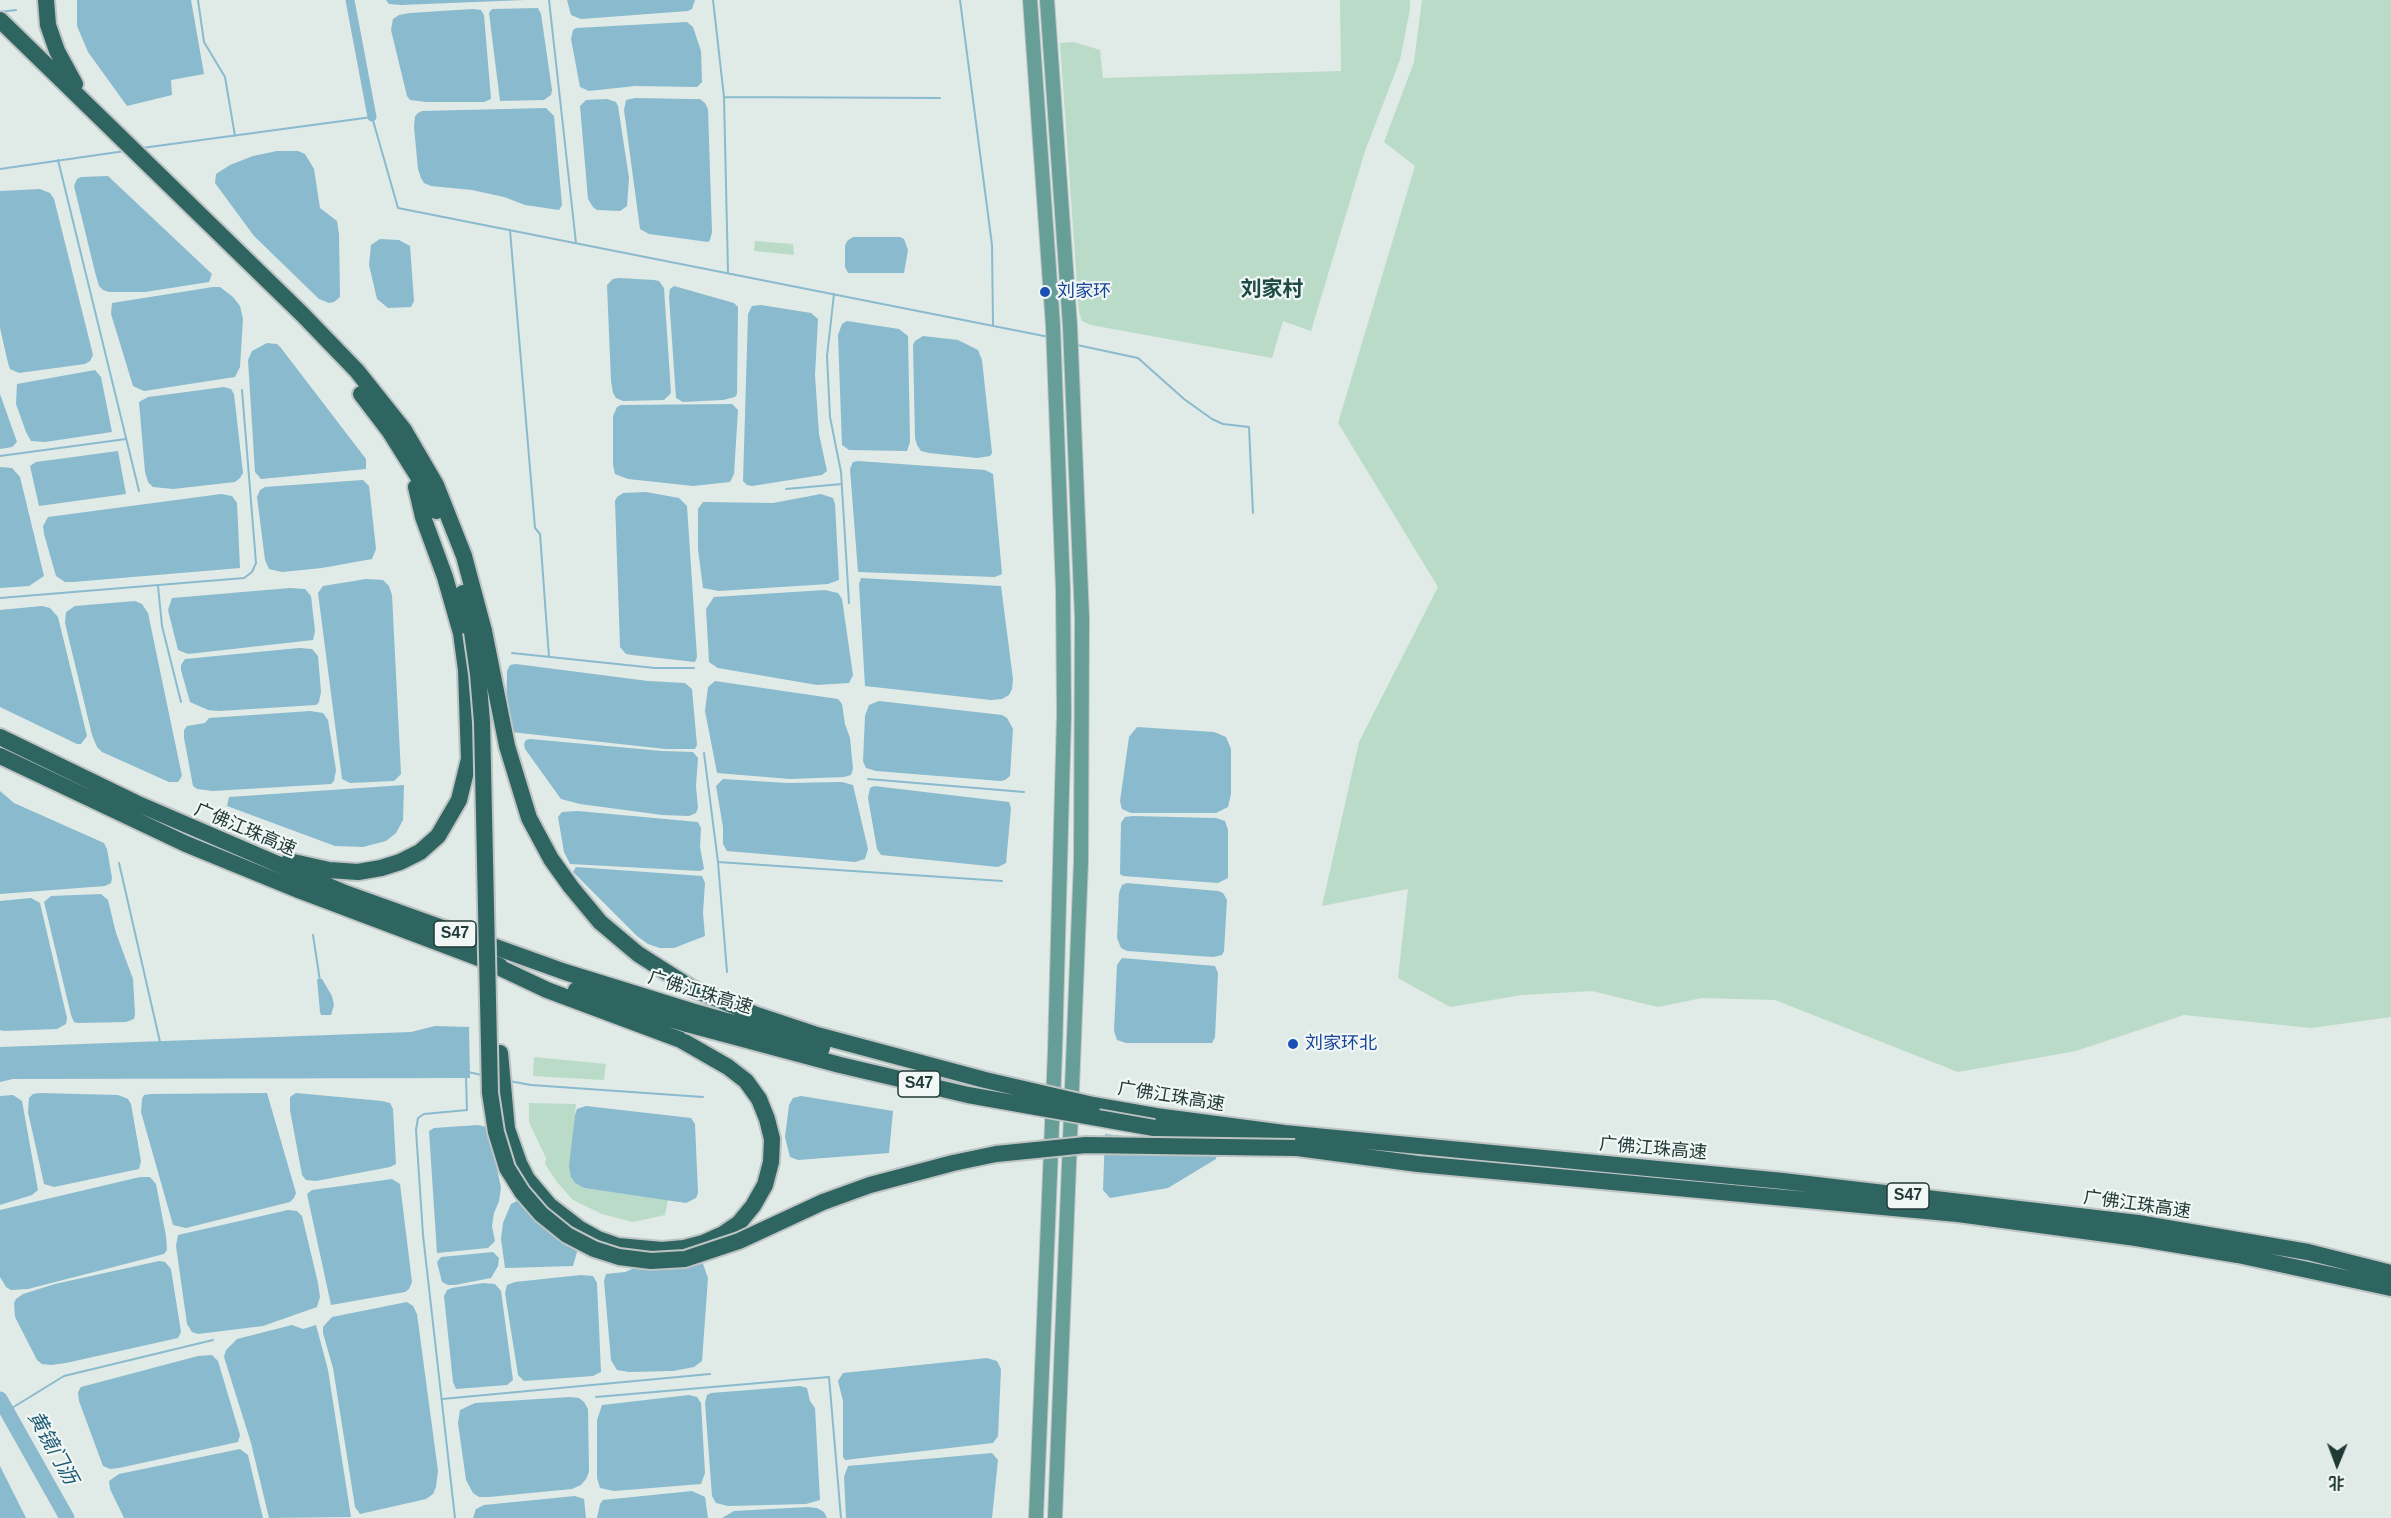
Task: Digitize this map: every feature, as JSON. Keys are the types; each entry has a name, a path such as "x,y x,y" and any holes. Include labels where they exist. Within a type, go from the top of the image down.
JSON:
{"highway":[{"path":"46,0 48,25 57,51 68,74 99,122"},
{"path":"0,20 31,56 319,331 357,371 404,430 436,485 464,556 478,674 482,722 490,1093 496,1132 507,1168 522,1192 541,1214 567,1235 594,1249 619,1257 651,1261 685,1258 739,1241 823,1202 870,1185 953,1163 996,1155 1086,1145 1295,1148"},
{"path":"0,33 31,56 88,105"},
{"path":"150,171 344,372 390,432 422,483 442,525 458,571 472,632 491,738 500,1053 507,1129 519,1163 538,1193 562,1218 598,1239 629,1248 662,1250 703,1243 723,1234 739,1223 753,1206 765,1185 771,1162 772,1139 759,1099 746,1081 686,1025"},
{"path":"224,842 307,866 358,872 400,862 420,852 438,836 459,800 469,759 472,632"},
{"path":"472,632 529,818 551,859 571,887 600,922 638,954 693,988 754,1014 816,1035 986,1080 1093,1105"},
{"name":"广佛江珠高速","path":"0,737 136,804 345,893 686,1025 842,1053 960,1080 1093,1105 1419,1156 1958,1214 2227,1253 2391,1288"},
{"name":"广佛江珠高速","path":"0,756 186,844 492,964 686,1025 968,1095 1154,1128 1295,1148 1783,1181 2138,1223 2308,1252 2391,1273"}],"main road":[{"path":"1030,0 1053,326 1063,590 1064,705 1055,1051 1036,1518"},
{"path":"1047,0 1070,326 1082,618 1081,861 1055,1518"}],"green space":[{"path":"1340,0 1410,0 1410,9 1400,60 1365,151 1311,331 1283,321 1272,358 1091,325 1082,321 1079,312 1060,43 1074,42 1100,50 1103,78 1341,71"},
{"path":"1422,0 2391,0 2391,1017 2311,1028 2184,1015 2076,1051 1958,1072 1775,1000 1702,998 1658,1007 1592,991 1522,995 1450,1007 1398,978 1408,889 1322,906 1359,742 1438,587 1338,423 1415,166 1384,142 1414,62"},
{"path":"755,241 793,244 794,255 754,251"},
{"path":"534,1057 606,1064 604,1080 533,1076"},
{"path":"529,1103 576,1104 570,1166 575,1183 584,1188 668,1200 665,1215 633,1222 602,1214 573,1200 545,1164 546,1158 529,1122"}],"water":[{"path":"77,0 191,0 204,74 171,80 172,95 127,106 88,52 77,26"},
{"path":"386,0 525,0 401,5 389,4"},
{"path":"567,0 695,0 692,9 688,11 581,19 571,15"},
{"path":"538,8 541,14 551,95 544,100 500,101 489,13 492,9"},
{"path":"481,10 484,15 491,99 484,102 410,100 407,96 391,30 393,19 410,13"},
{"path":"687,22 693,27 701,51 702,82 697,87 635,86 589,91 580,87 571,39 573,30 576,28"},
{"path":"635,98 700,99 705,103 708,109 712,232 708,242 649,234 640,229 624,110 626,100"},
{"path":"607,99 616,102 618,106 629,178 627,206 620,211 597,210 588,199 580,106 586,100"},
{"path":"546,108 554,116 562,205 559,210 525,205 504,197 472,190 431,186 424,183 421,178 414,127 415,116 418,113 422,111"},
{"path":"277,151 298,151 305,154 314,169 320,208 337,221 340,297 334,302 329,303 319,299 254,236 215,183 216,174 230,165 253,156"},
{"path":"108,176 212,274 209,282 145,292 109,292 99,286 74,186 77,179 81,177"},
{"path":"40,189 50,193 54,199 93,355 85,364 19,373 10,369 0,328 0,191"},
{"path":"853,237 900,237 904,239 908,250 904,273 848,273 845,267 845,246 847,241"},
{"path":"380,239 399,240 410,246 414,301 411,307 388,308 377,299 369,265 371,245"},
{"path":"613,279 659,281 664,288 671,393 664,400 623,401 616,398 613,393 607,285"},
{"path":"674,286 734,303 738,307 737,394 735,397 723,400 683,402 676,398 669,297 670,289"},
{"path":"220,287 240,306 243,319 240,367 235,377 144,391 133,386 111,314 112,303"},
{"path":"761,305 811,313 818,319 815,375 819,434 827,471 822,475 752,486 743,481 748,314 752,306"},
{"path":"847,321 899,329 908,336 910,442 907,451 849,450 842,445 838,335 842,324"},
{"path":"923,336 958,340 978,350 982,360 992,453 990,456 977,458 929,453 921,451 917,445 913,345"},
{"path":"267,343 277,344 281,348 366,459 366,469 261,479 255,472 248,360 252,351"},
{"path":"95,370 101,377 112,432 45,442 31,441 16,404 17,384"},
{"path":"224,387 231,389 234,394 243,473 240,478 235,482 173,489 153,487 148,482 145,472 139,402 148,397"},
{"path":"0,394 17,442 12,447 0,449"},
{"path":"732,404 738,410 734,474 730,482 693,486 628,479 615,474 613,416 617,407 621,405"},
{"path":"118,451 126,494 39,506 30,466 36,462"},
{"path":"853,462 985,470 993,474 1002,574 995,577 858,572 850,469"},
{"path":"0,467 12,468 20,477 44,576 29,586 0,588"},
{"path":"363,480 369,486 370,494 376,549 372,559 282,572 269,569 265,560 257,497 260,490 265,487"},
{"path":"646,492 679,498 687,506 697,657 695,662 626,654 620,647 615,501 623,493"},
{"path":"221,494 232,496 237,503 240,568 73,582 65,582 56,576 44,534 43,526 48,517"},
{"path":"821,494 833,498 835,504 839,580 828,584 719,591 703,588 698,549 698,509 703,502 773,503"},
{"path":"861,578 1001,586 1013,679 1009,695 1002,699 991,700 865,686 859,584"},
{"path":"366,579 383,580 389,586 392,595 401,774 394,781 350,783 342,779 318,593 323,586"},
{"path":"290,588 305,589 311,596 315,631 313,640 188,654 178,650 168,610 172,598"},
{"path":"825,590 838,593 842,599 853,675 849,683 817,685 718,668 709,662 706,609 714,597"},
{"path":"135,601 142,604 148,613 182,776 178,782 169,782 102,752 97,747 92,735 65,623 66,612 75,606"},
{"path":"42,606 50,608 58,617 87,736 81,744 0,707 0,610"},
{"path":"299,648 312,649 318,656 321,692 316,705 219,711 208,710 190,702 181,670 185,659"},
{"path":"510,665 648,681 685,683 692,689 697,745 695,749 665,749 511,732 506,724 507,671"},
{"path":"715,681 838,699 842,704 850,738 853,769 851,775 790,779 717,773 705,711 708,687"},
{"path":"879,701 1002,715 1007,718 1013,729 1010,776 1000,781 876,771 866,768 863,761 865,716 869,705"},
{"path":"310,711 323,713 328,720 336,770 334,781 331,784 213,791 197,789 193,786 184,738 184,730 187,726 205,723 209,718"},
{"path":"1137,727 1214,732 1226,737 1231,749 1231,794 1228,807 1216,813 1131,813 1122,809 1120,801 1129,737"},
{"path":"526,740 693,752 698,758 696,786 698,808 696,813 689,816 662,815 580,804 561,799 525,749"},
{"path":"723,779 787,783 842,782 853,785 868,849 865,859 855,862 727,851 723,844 723,827 716,786"},
{"path":"404,785 403,820 396,833 386,841 363,847 335,846 227,806 229,797"},
{"path":"874,786 1009,802 1011,808 1006,863 998,867 881,855 877,849 868,798 870,788"},
{"path":"0,791 14,803 104,843 107,849 111,883 105,886 0,894"},
{"path":"578,811 698,822 701,828 700,847 704,869 700,871 570,864 564,852 558,817 562,812"},
{"path":"1125,817 1216,818 1225,821 1228,830 1228,878 1218,883 1123,876 1120,874 1121,823"},
{"path":"576,867 702,876 705,883 703,913 705,936 674,948 660,948 648,944 637,936 573,872"},
{"path":"1127,883 1223,893 1227,900 1222,955 1213,957 1127,951 1121,948 1117,938 1119,893 1122,885"},
{"path":"101,894 108,900 116,933 133,979 135,1014 134,1019 126,1022 78,1023 74,1022 71,1015 44,902 51,896"},
{"path":"31,898 40,903 67,1018 66,1024 57,1029 3,1031 0,1030 0,901"},
{"path":"1122,958 1215,966 1218,973 1215,1037 1212,1043 1126,1043 1117,1040 1114,1031 1117,965"},
{"path":"317,979 322,979 332,996 334,1005 331,1015 321,1015"},
{"path":"435,1026 469,1027 470,1078 13,1079 0,1082 0,1047 411,1032"},
{"path":"267,1093 296,1193 294,1198 290,1202 186,1228 173,1225 141,1112 144,1095"},
{"path":"296,1093 390,1103 393,1109 396,1164 316,1181 306,1180 302,1175 290,1110 290,1097"},
{"path":"33,1094 118,1095 128,1099 131,1104 141,1161 139,1169 54,1187 44,1184 28,1112 29,1098"},
{"path":"13,1095 22,1101 38,1190 32,1195 0,1205 0,1096"},
{"path":"801,1096 893,1111 889,1153 798,1160 790,1157 785,1137 789,1105 793,1098"},
{"path":"586,1106 691,1118 695,1124 698,1193 696,1198 686,1203 584,1188 575,1183 569,1166 575,1115 577,1109"},
{"path":"478,1125 487,1127 489,1130 501,1188 492,1226 495,1241 488,1248 437,1253 429,1131 434,1128"},
{"path":"1105,1134 1218,1146 1216,1159 1168,1188 1110,1198 1103,1190"},
{"path":"140,1177 150,1177 156,1184 166,1236 167,1250 164,1254 28,1289 11,1290 6,1287 0,1277 0,1210"},
{"path":"392,1179 400,1184 412,1282 409,1289 405,1292 331,1305 307,1194 312,1190"},
{"path":"525,1197 581,1238 573,1266 505,1268 501,1239 503,1223 511,1204"},
{"path":"288,1210 297,1211 302,1216 318,1283 320,1297 317,1307 263,1326 198,1334 192,1332 187,1324 176,1246 178,1235"},
{"path":"493,1252 499,1258 498,1266 491,1278 455,1285 442,1282 437,1262 441,1257"},
{"path":"695,1260 703,1264 708,1278 702,1361 694,1367 673,1371 617,1370 611,1360 604,1281 606,1274 625,1272 644,1264"},
{"path":"159,1261 165,1262 171,1269 181,1332 178,1338 66,1363 51,1365 42,1364 37,1360 15,1317 16,1299 23,1294 55,1284"},
{"path":"581,1275 593,1276 597,1283 601,1372 593,1376 524,1381 518,1375 505,1293 507,1285 515,1282"},
{"path":"483,1283 495,1284 501,1291 513,1380 507,1385 456,1389 453,1382 444,1296 447,1290 452,1288"},
{"path":"407,1302 413,1306 417,1314 438,1471 436,1487 433,1494 426,1499 360,1514 355,1507 333,1368 323,1327 332,1317"},
{"path":"292,1325 303,1329 316,1325 328,1370 351,1517 269,1518 251,1443 224,1357 226,1350 237,1339"},
{"path":"212,1355 218,1361 240,1435 238,1442 119,1468 110,1469 103,1466 79,1401 78,1392 81,1387 198,1356"},
{"path":"987,1358 997,1361 1001,1369 998,1436 993,1443 845,1460 843,1457 843,1401 838,1381 843,1373"},
{"path":"800,1386 807,1388 810,1401 815,1408 820,1500 806,1504 728,1506 716,1503 712,1496 705,1403 707,1395"},
{"path":"689,1395 697,1397 701,1403 705,1473 701,1484 614,1491 600,1488 597,1478 597,1420 602,1405"},
{"path":"579,1398 588,1409 589,1472 581,1485 572,1489 489,1497 479,1497 473,1493 466,1480 458,1423 460,1410 475,1403"},
{"path":"240,1449 248,1455 263,1518 124,1518 110,1489 109,1481 119,1474"},
{"path":"992,1453 998,1460 992,1518 846,1518 844,1477 848,1466"},
{"path":"0,1466 26,1518 0,1518"},
{"path":"692,1491 705,1497 708,1518 597,1518 603,1500"},
{"path":"575,1496 584,1499 586,1518 473,1518 476,1509 484,1505"},
{"path":"808,1507 824,1512 827,1518 722,1518 734,1511"}],"waterway":[{"path":"198,0 204,42 225,77 235,136"},
{"path":"350,0 372,117"},
{"path":"549,0 576,243"},
{"path":"713,0 724,97 728,273"},
{"path":"960,0 992,245 993,325"},
{"path":"0,12 16,10"},
{"path":"724,97 940,98"},
{"path":"142,148 372,117 398,208 1049,337"},
{"path":"0,169 125,151"},
{"path":"58,160 139,491"},
{"path":"510,230 535,528 540,534 549,657"},
{"path":"834,294 827,356 830,417 841,472 849,603"},
{"path":"1077,345 1138,358 1184,399 1212,419 1223,424 1249,427 1253,513"},
{"path":"0,598 244,578 252,572 256,563 242,390"},
{"path":"0,456 126,439"},
{"path":"786,489 842,484"},
{"path":"158,586 162,626 181,702"},
{"path":"512,653 655,668 694,668"},
{"path":"704,753 718,862 727,972"},
{"path":"868,779 1024,792"},
{"path":"718,862 1002,881"},
{"path":"119,863 160,1042"},
{"path":"313,935 320,981"},
{"path":"468,1072 482,1075"},
{"path":"455,1518 423,1235 416,1130 418,1118 424,1114 467,1110 466,1077"},
{"path":"509,1081 531,1085 703,1097"},
{"path":"7,1411 64,1376 213,1340"},
{"path":"442,1399 710,1374"},
{"path":"596,1397 829,1377 841,1518"},
{"name":"黄镜门沥","path":"0,1399 67,1518"}],"place":[{"name":"刘家环","path":"1045,292"},
{"name":"刘家环北","path":"1293,1044"}],"district":[{"name":"刘家村","path":"1272,290"}]}
